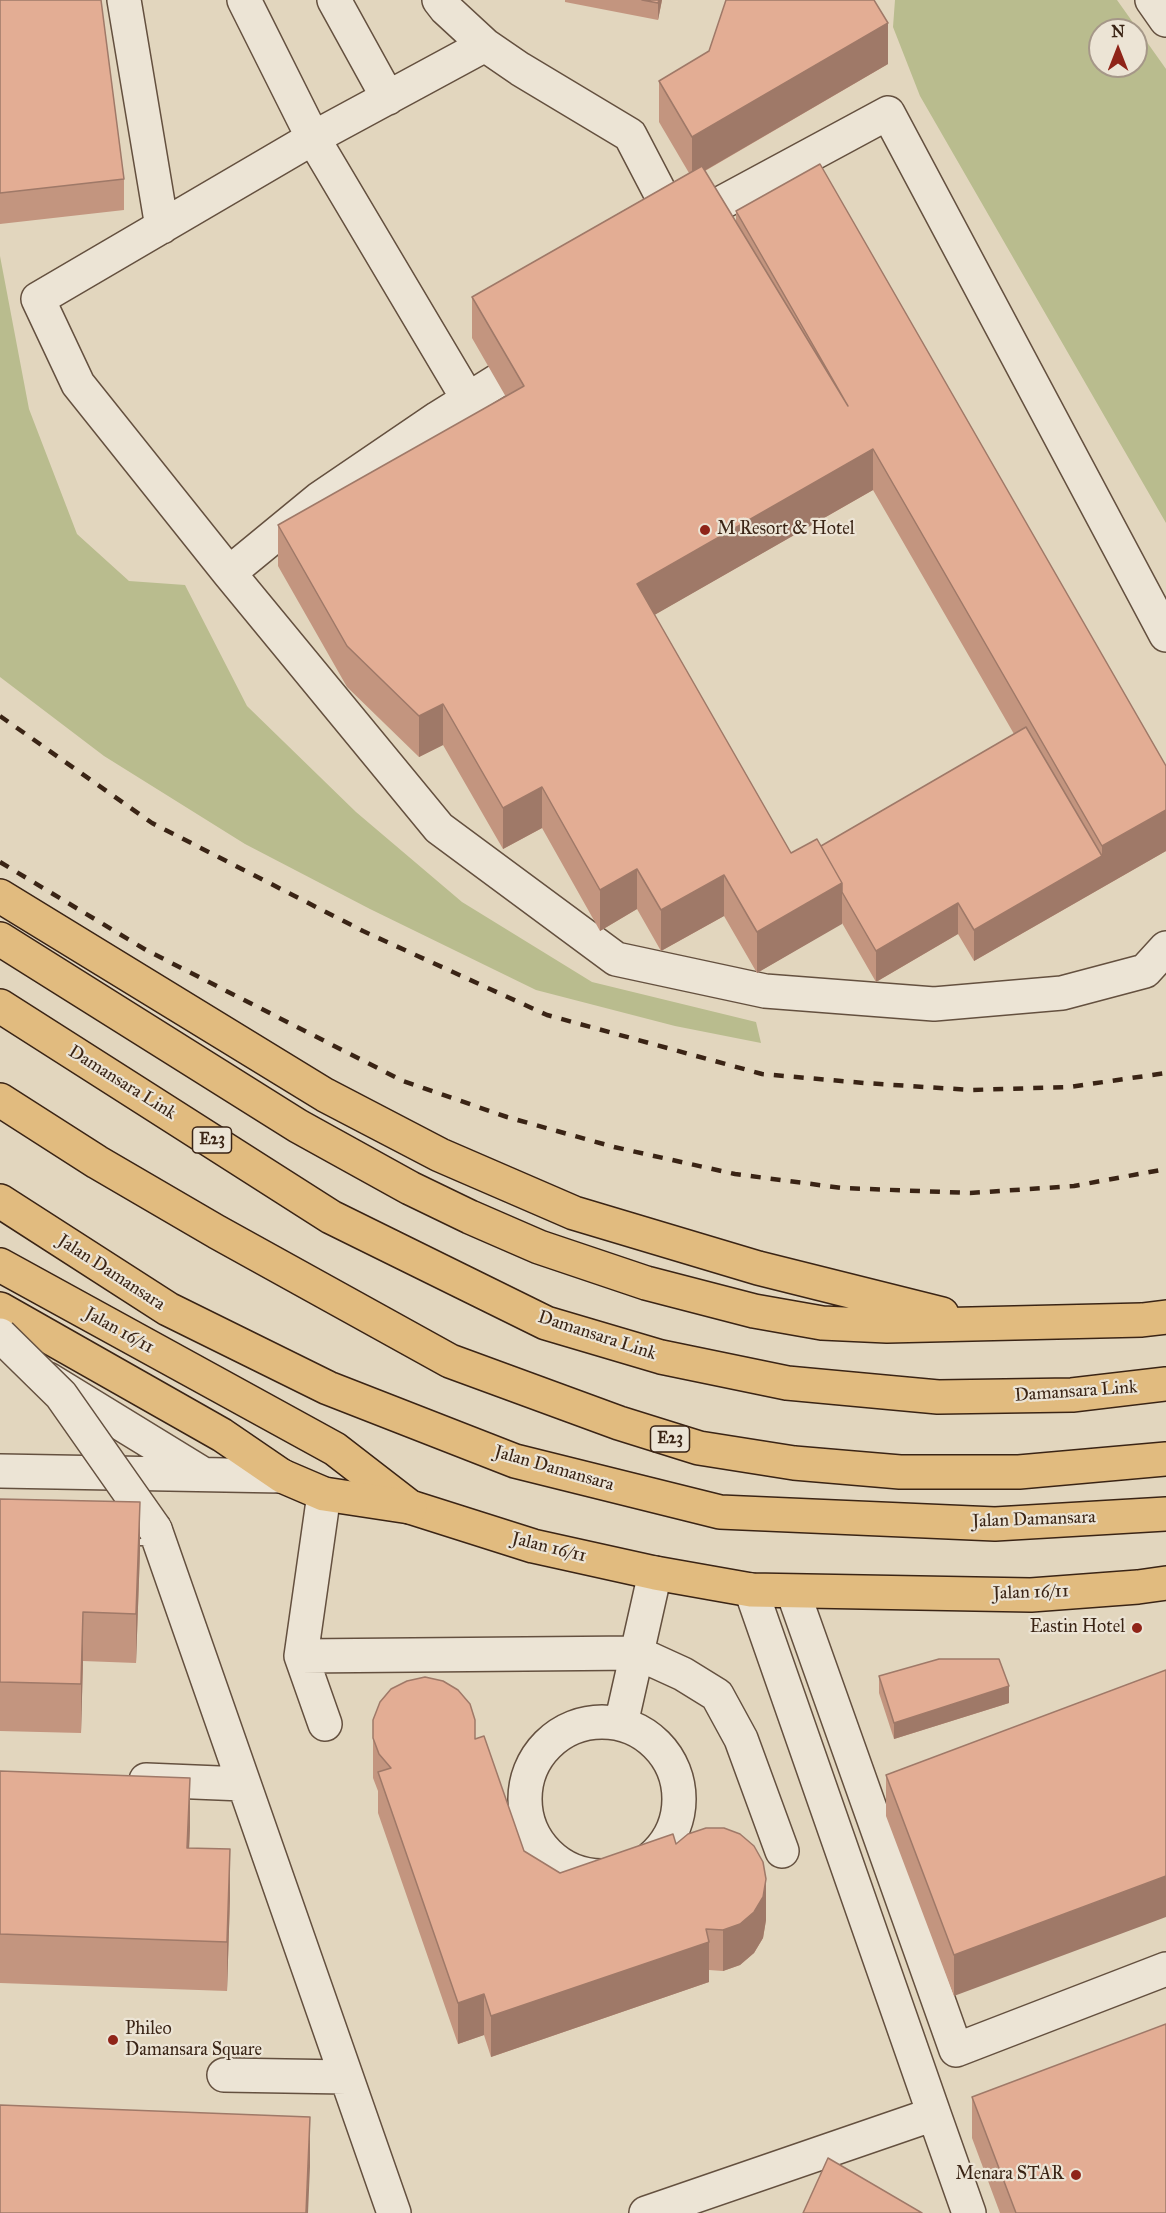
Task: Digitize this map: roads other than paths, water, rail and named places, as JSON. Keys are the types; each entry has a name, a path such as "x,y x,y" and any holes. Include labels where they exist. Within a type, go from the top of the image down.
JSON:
{"main road":[{"path":"0,896 325,1095 440,1155 574,1213 758,1268 984,1324"},
{"path":"0,939 298,1126 411,1188 539,1247 646,1283 754,1311 822,1323 887,1326 1142,1320 1166,1317"},
{"name":"Damansara Link","path":"0,1006 331,1217 546,1323 660,1357 787,1383 938,1397 1072,1395 1166,1384"},
{"name":"E23","path":"0,1100 97,1162 217,1232 450,1361 619,1423 699,1448 794,1463 900,1472 1018,1472 1166,1459"},
{"name":"Jalan Damansara","path":"0,1201 168,1309 328,1388 515,1461 720,1512 995,1524 1166,1514"},
{"name":"Jalan 16/11","path":"0,1265 335,1449 410,1507 533,1546 655,1573 750,1590 1031,1595 1166,1583"},
{"path":"0,1309 222,1435 282,1476 324,1494 410,1507"}],"lane":[{"path":"124,0 162,227"},
{"path":"244,0 313,138 468,399"},
{"path":"334,0 388,98"},
{"path":"439,0 485,45 520,69 630,135 693,257"},
{"path":"1152,0 1166,20"},
{"path":"485,45 313,138 38,299 78,384 229,573 439,828 615,959 765,991 934,1004 1062,993 1144,971 1166,948"},
{"path":"677,227 888,113 1166,635"},
{"path":"229,573 319,499 468,399 561,342"},
{"path":"0,1335 61,1395 155,1529 394,2213"},
{"path":"0,1350 205,1475"},
{"path":"0,1471 282,1476"},
{"path":"324,1494 301,1656 325,1724"},
{"path":"96,1527 155,1529"},
{"path":"621,1724 655,1573"},
{"path":"750,1590 969,2213"},
{"path":"793,1592 956,2050 1166,1969"},
{"path":"301,1656 637,1653 683,1674 717,1695 741,1739 782,1851"},
{"path":"597,1722 621,1724 646,1736 665,1755 677,1779 679,1805 672,1832 657,1853 635,1869 609,1876 582,1874 560,1864 542,1848 529,1827 524,1803 526,1779 536,1757 553,1740 574,1727 597,1722"},
{"path":"116,1779 243,1784"},
{"path":"865,1794 898,1783"},
{"path":"224,2075 346,2077"},
{"path":"646,2213 934,2114"}],"railway":[{"path":"0,716 152,823 363,931 547,1015 762,1074 971,1090 1069,1087 1166,1073"},
{"path":"0,862 146,950 403,1081 507,1117 614,1147 735,1174 842,1188 970,1193 1074,1186 1166,1169"}],"place":[{"name":"M Resort & Hotel","path":"705,530"},
{"name":"Eastin Hotel","path":"1137,1628"},
{"name":"Phileo Damansara Square","path":"113,2040"},
{"name":"Menara STAR","path":"1076,2175"}]}
